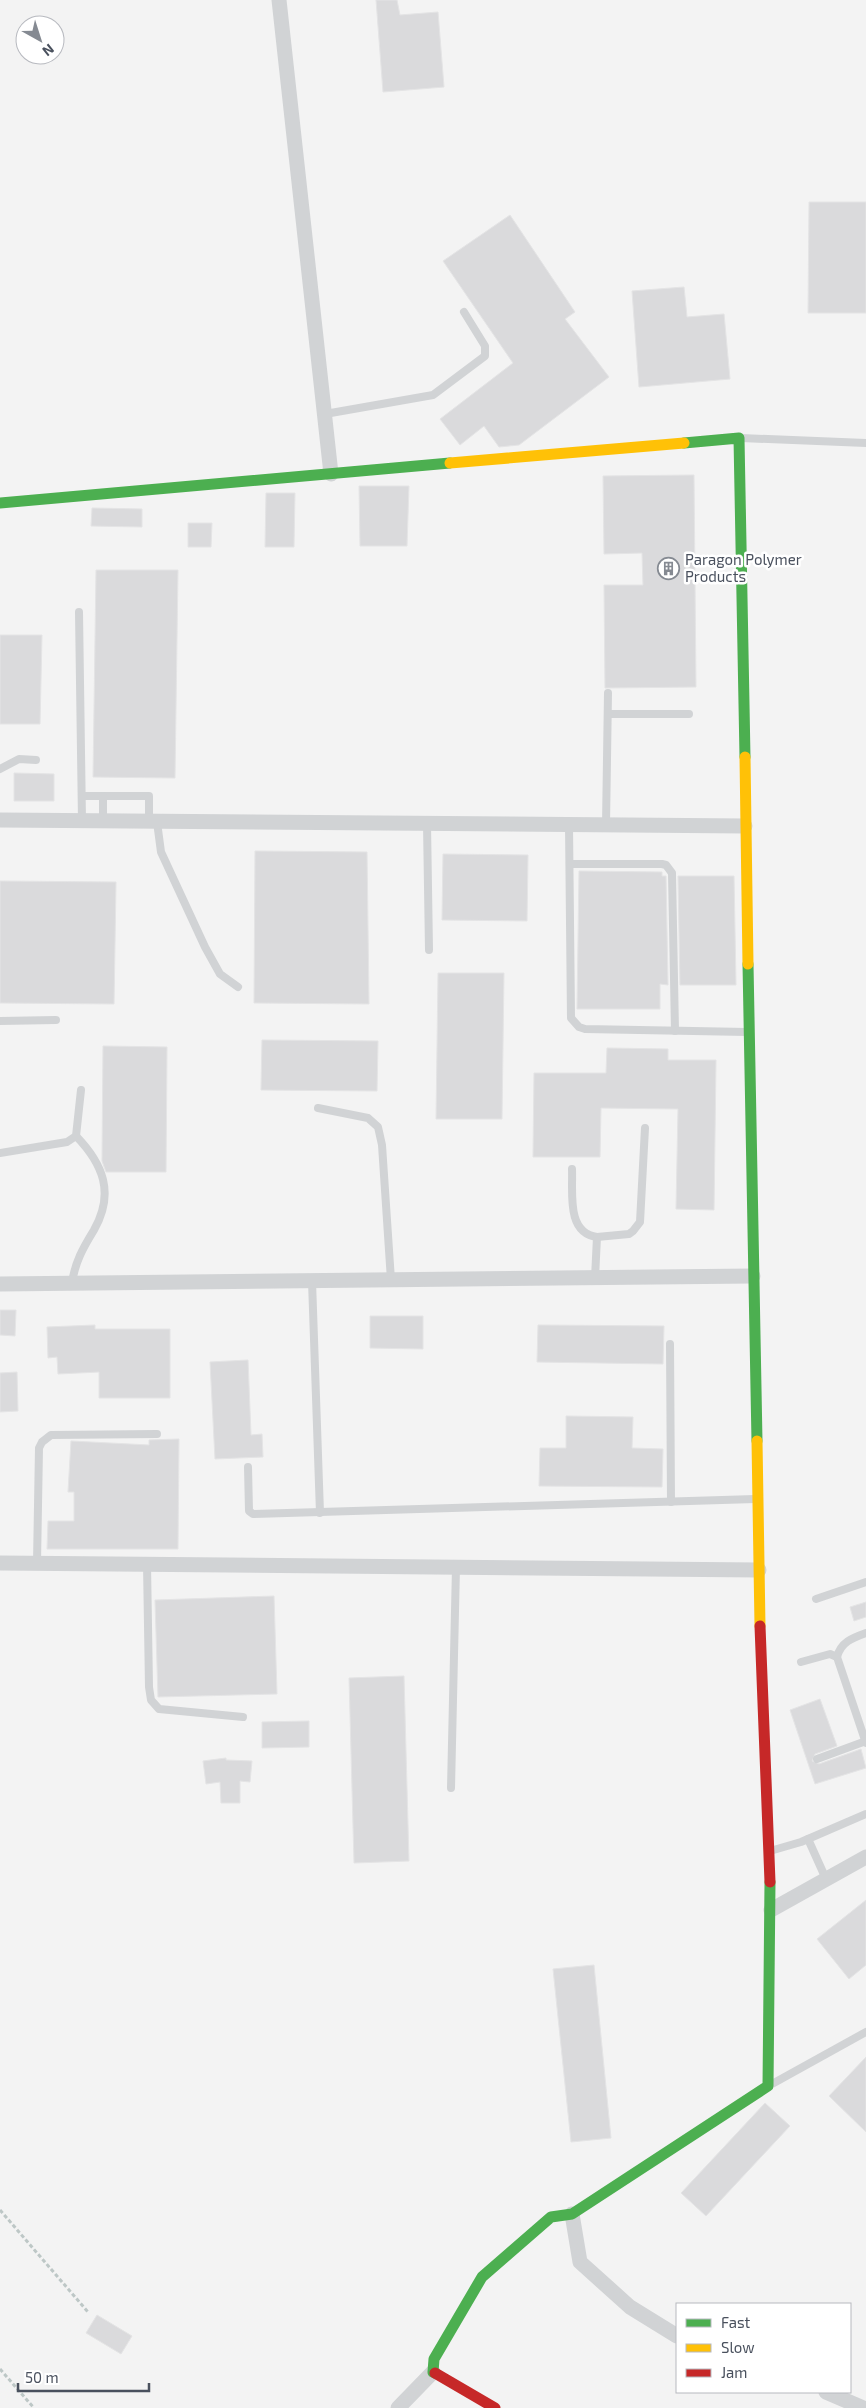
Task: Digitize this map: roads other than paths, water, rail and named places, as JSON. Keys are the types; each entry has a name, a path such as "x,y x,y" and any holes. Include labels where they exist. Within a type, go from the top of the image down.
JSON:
{"street":[{"path":"279,0 331,474"},
{"path":"0,503 739,438 761,1697 771,1910 768,2086 572,2214 551,2217 482,2277 434,2359 433,2372 398,2408"},
{"path":"0,820 745,826"},
{"path":"0,1284 754,1276"},
{"path":"0,1563 759,1570"},
{"path":"771,1910 866,1857"},
{"path":"572,2214 580,2262 630,2307 676,2335"},
{"path":"433,2372 495,2408"},
{"path":"828,2393 863,2408"}],"lane":[{"path":"324,414 432,395 475,366 485,356 485,346 464,312"},
{"path":"739,438 866,443"},
{"path":"79,612 82,821"},
{"path":"606,825 608,693"},
{"path":"609,714 689,714"},
{"path":"0,769 19,759 36,760"},
{"path":"82,796 149,796 153,822 161,852 205,947 220,974 238,987"},
{"path":"103,796 103,821"},
{"path":"427,824 429,950"},
{"path":"569,825 571,1018 574,1023 585,1028 749,1032"},
{"path":"570,864 662,864 670,868 672,873 675,1031"},
{"path":"0,1022 56,1020"},
{"path":"72,1284 75,1266 102,1212 105,1194 105,1181 96,1161 91,1152 76,1136 81,1090"},
{"path":"318,1108 368,1118 378,1127 382,1145 391,1280"},
{"path":"572,1169 576,1225 584,1234 597,1237 629,1234 634,1231 640,1222 645,1128"},
{"path":"0,1153 67,1142 76,1136"},
{"path":"595,1278 597,1237"},
{"path":"312,1281 320,1513"},
{"path":"670,1344 671,1502"},
{"path":"37,1563 39,1448 42,1442 51,1435 157,1434"},
{"path":"248,1467 251,1514 757,1499"},
{"path":"147,1564 149,1687 151,1700 159,1708 242,1717"},
{"path":"451,1788 456,1567"},
{"path":"816,1599 866,1582"},
{"path":"817,1760 866,1742 837,1657 839,1648 845,1642 866,1633"},
{"path":"801,1662 830,1654 837,1657"},
{"path":"768,1852 808,1839 866,1814"},
{"path":"808,1839 826,1879"},
{"path":"768,2086 866,2032"}],"place":[{"name":"Paragon Polymer Products","path":"669,569"}]}
